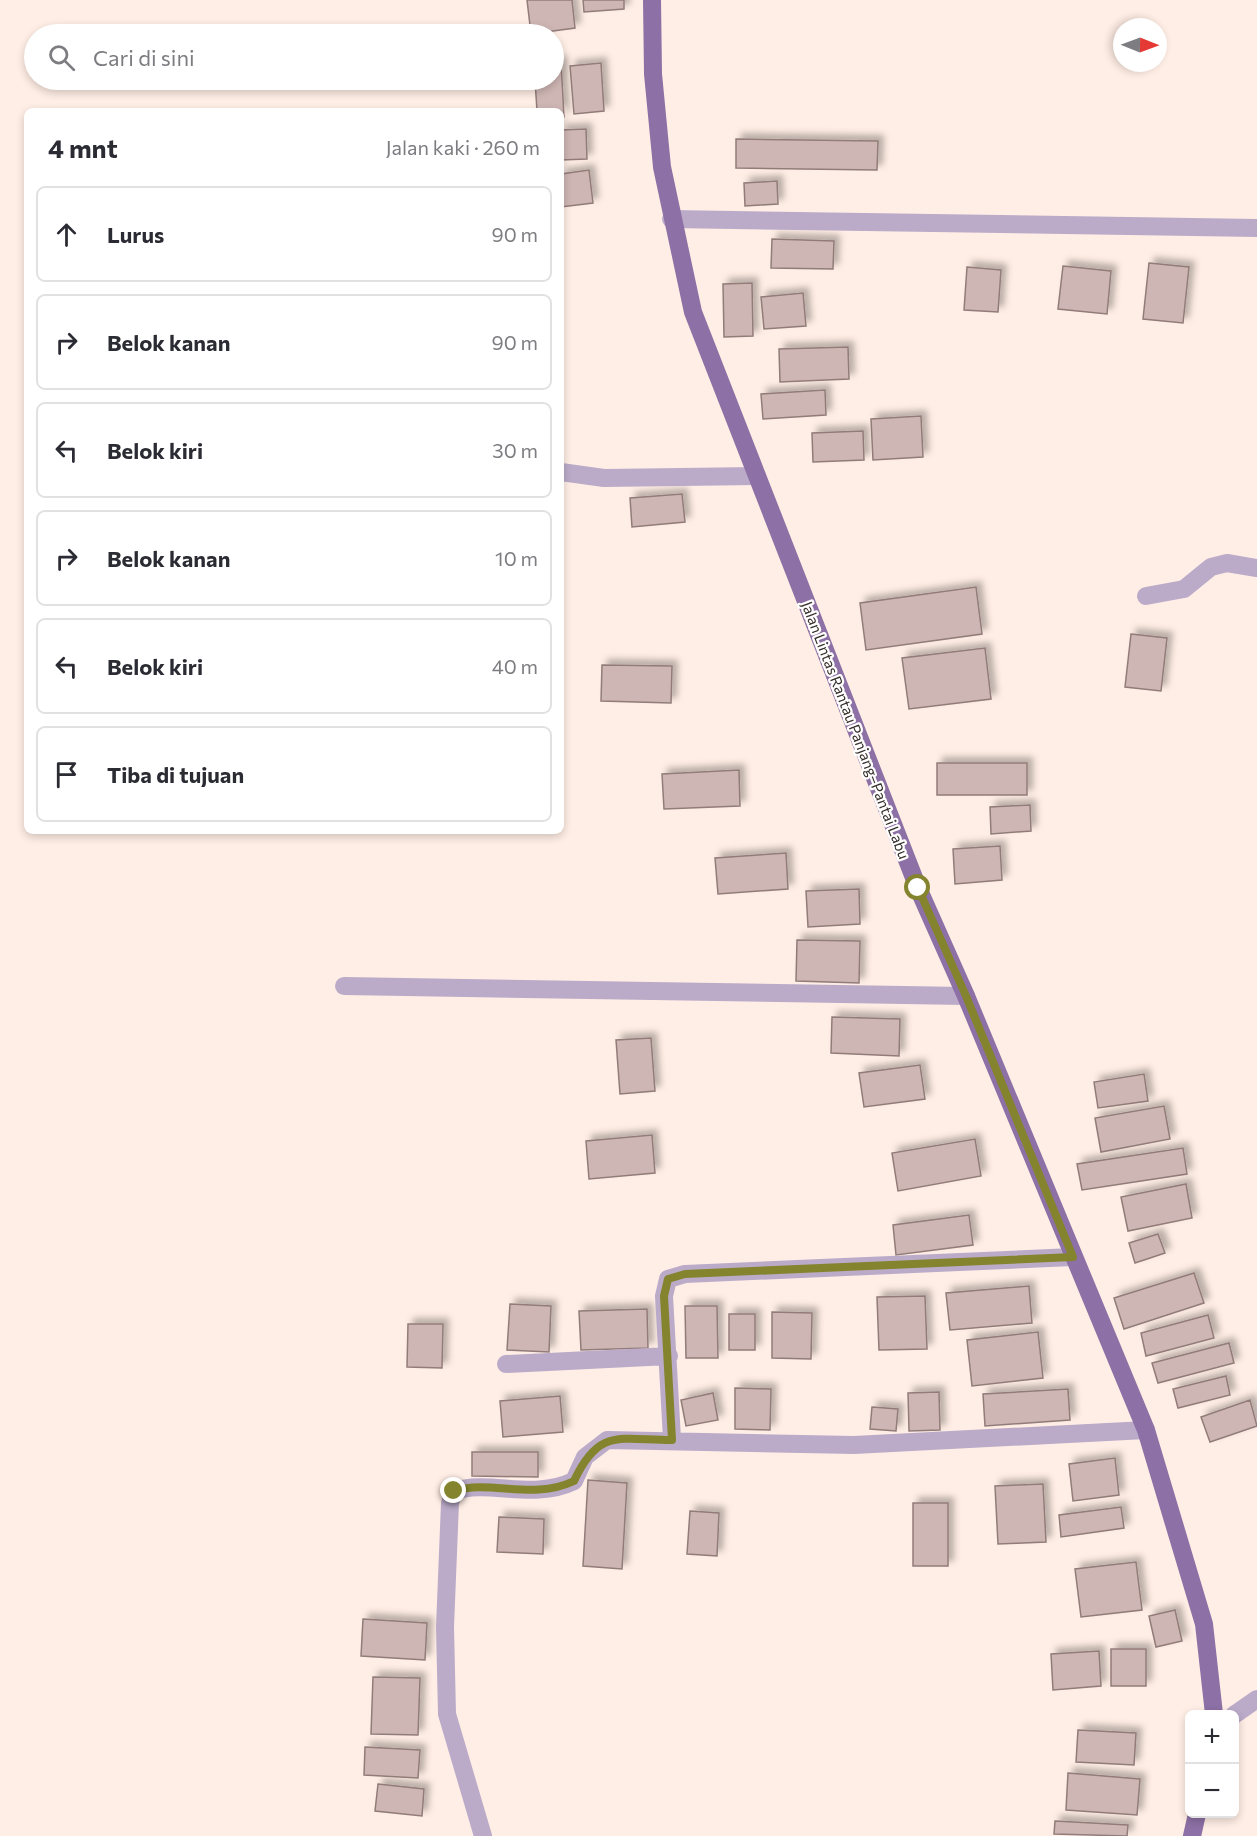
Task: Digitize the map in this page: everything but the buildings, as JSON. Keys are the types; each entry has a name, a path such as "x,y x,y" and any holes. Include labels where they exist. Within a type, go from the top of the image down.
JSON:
{"main road":[{"name":"Jalan Lintas Rantau Panjang–Pantai Labu","path":"652,0 653,74 662,167 671,219 693,312 918,888 966,996 1146,1430 1204,1624 1214,1710"},
{"path":"1192,1836 1196,1818"}],"street":[{"path":"671,219 1257,228"},
{"path":"564,472 604,478 757,476"},
{"path":"1146,596 1184,589 1211,567 1227,563 1257,568"},
{"path":"344,986 966,996"},
{"path":"672,1440 664,1296 668,1279 685,1274 1073,1257"},
{"path":"506,1364 669,1356"},
{"path":"483,1836 447,1714 445,1627 450,1503 454,1491 465,1488 513,1491 558,1489 574,1481 585,1457 607,1440 854,1445 1146,1430"},
{"path":"1239,1712 1257,1699"}],"route":[{"path":"454,1491 465,1488 513,1491 558,1489 574,1481 585,1457 600,1443 607,1440 672,1440 664,1296 668,1279 685,1274 1073,1257 966,996 918,888"}]}
